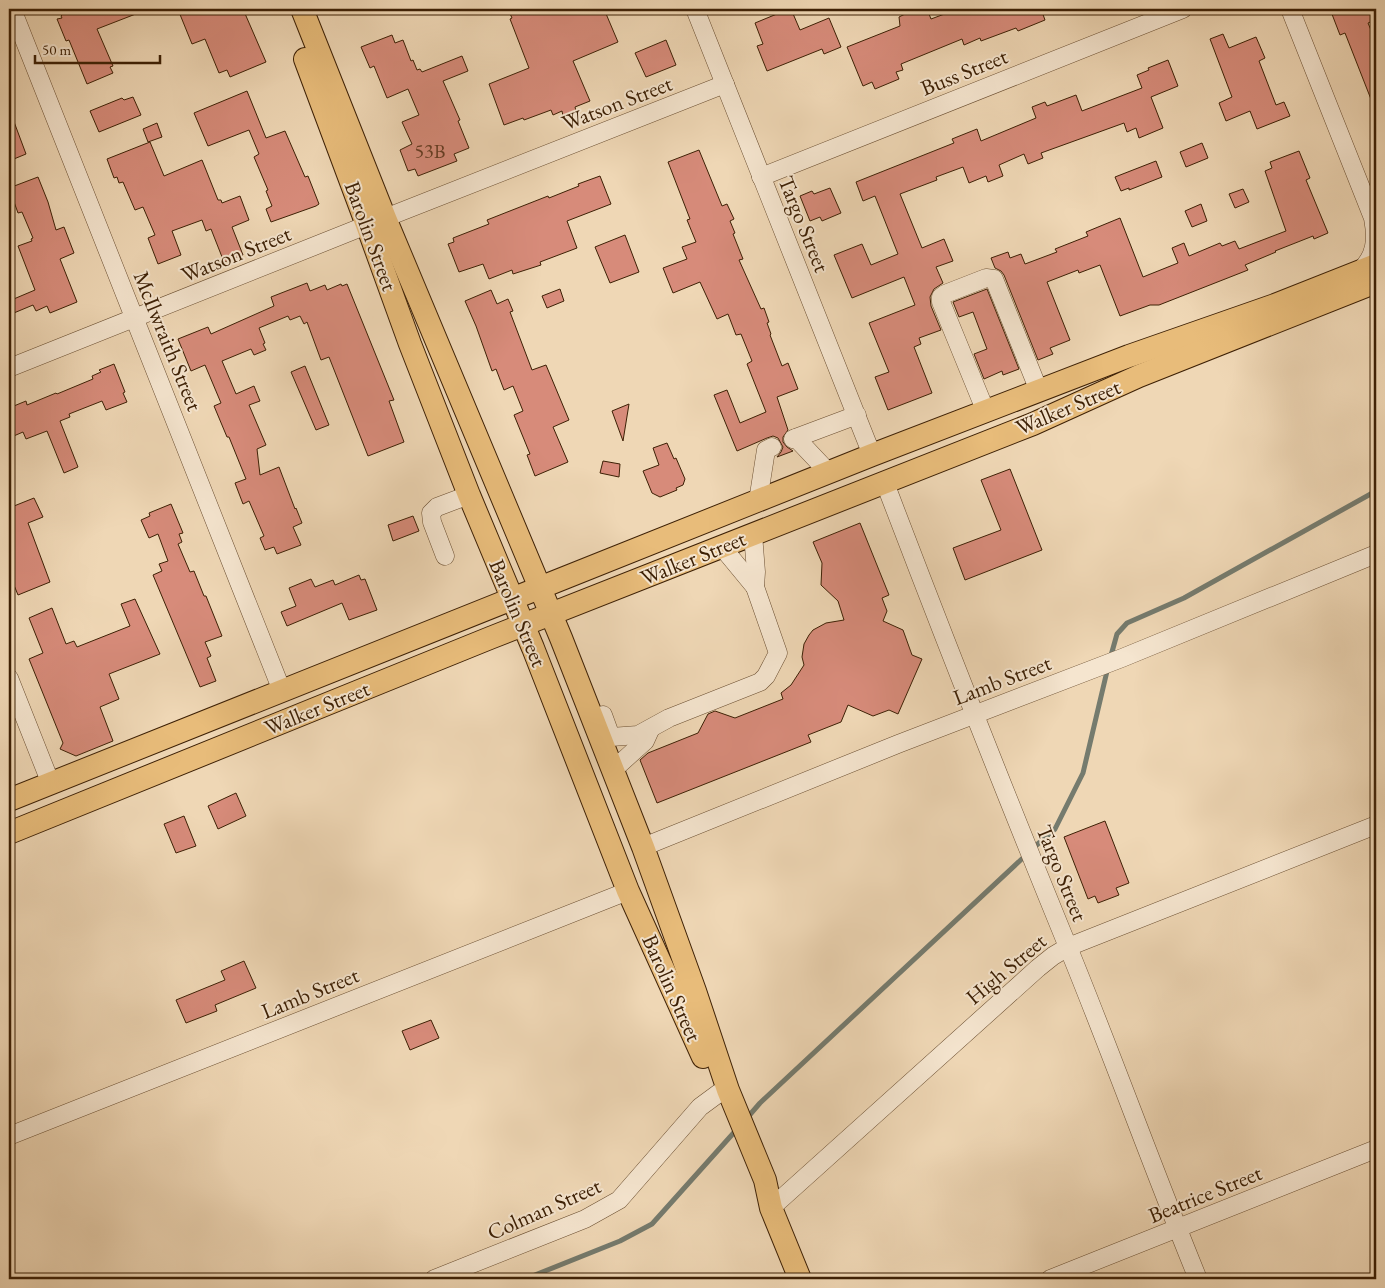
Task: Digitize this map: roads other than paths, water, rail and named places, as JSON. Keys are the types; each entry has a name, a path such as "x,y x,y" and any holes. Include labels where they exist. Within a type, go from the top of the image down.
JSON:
{"main road":[{"name":"Barolin Street","path":"286,9 376,222 552,614 643,847 732,1112 743,1138 756,1184 771,1208 800,1279"},
{"name":"Barolin Street","path":"302,9 376,222 410,344 469,495 524,625 628,891 719,1093 732,1112"},
{"name":"Walker Street","path":"9,800 872,455 1129,356 1370,273"},
{"name":"Walker Street","path":"9,833 524,625 1034,424 1370,273"},
{"path":"872,455 884,460 897,462 956,440 997,438"},
{"path":"752,504 799,499 860,476 873,478 884,483"},
{"path":"643,847 637,857 636,870 639,888 664,948 666,973"}],"street":[{"name":"McIlwraith Street","path":"12,9 282,691"},
{"name":"Targo Street","path":"695,9 872,455"},
{"name":"Buss Street","path":"761,177 1183,9"},
{"path":"1290,9 1375,220 1376,235 1374,248 1372,257 1367,265 1370,273"},
{"name":"Watson Street","path":"9,368 726,84"},
{"path":"986,412 942,302 941,297 945,294 986,278 994,279 1039,391"},
{"path":"829,473 794,439 856,415"},
{"path":"752,504 766,450 772,447"},
{"name":"Targo Street","path":"884,483 1198,1279"},
{"path":"445,556 432,522 431,513 438,507 469,495"},
{"path":"753,534 756,572 755,587"},
{"path":"577,679 598,703 612,737 638,735 669,718 760,682 766,676 778,653 755,587 722,547"},
{"name":"Lamb Street","path":"643,847 974,714 1122,658 1376,554"},
{"path":"9,678 51,784"},
{"path":"613,770 645,741 650,730"},
{"name":"High Street","path":"771,1208 1053,956 1068,947 1376,824"},
{"name":"Lamb Street","path":"9,1136 628,891"},
{"name":"Colman Street","path":"434,1279 585,1219 619,1200 700,1107 719,1093"},
{"name":"Beatrice Street","path":"1050,1279 1376,1150"}],"waterway":[{"path":"1110,659 1117,634 1127,623 1184,598 1376,491"},
{"path":"1032,849 1055,829 1083,773 1108,667"},
{"path":"747,1118 760,1103 1026,855"},
{"path":"525,1279 620,1241 652,1224 738,1128"}]}
